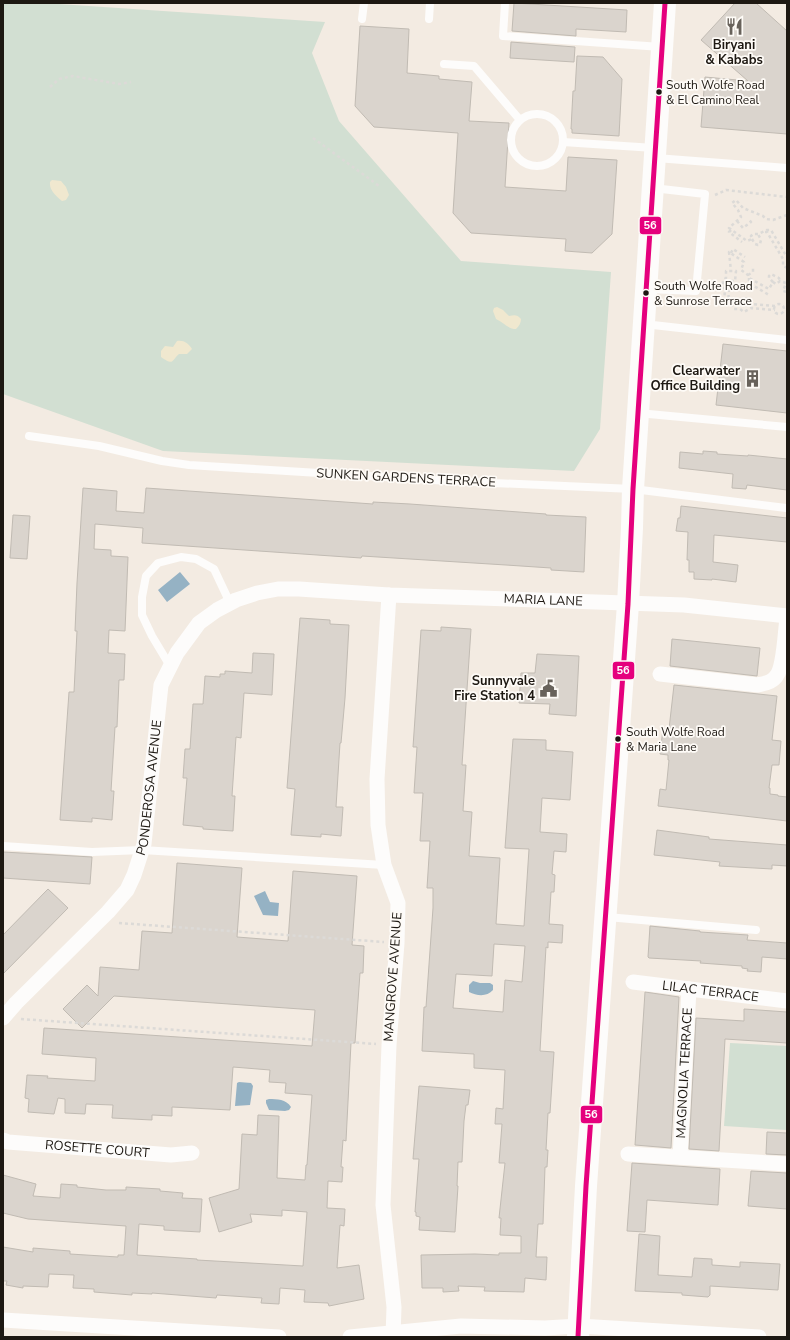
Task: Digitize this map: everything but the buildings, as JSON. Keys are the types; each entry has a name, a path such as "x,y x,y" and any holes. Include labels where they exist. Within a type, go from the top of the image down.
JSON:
{"main road":[{"path":"578,1332 586,1186 628,604 633,489 664,3"}],"street":[{"name":"MARIA LANE","path":"299,588 390,595 684,605 787,617"},
{"name":"PONDEROSA AVENUE","path":"3,1018 99,921 127,890 134,876 142,850 161,685 177,653 199,623 230,603 256,593 278,589 299,588"},
{"name":"MANGROVE AVENUE","path":"390,595 377,779 378,825 384,865 398,903 397,943 389,1045 383,1205 394,1307 394,1335"},
{"path":"660,674 758,685 772,681 778,674 781,665 787,617"},
{"name":"LILAC TERRACE","path":"633,982 787,1001"},
{"name":"MAGNOLIA TERRACE","path":"680,1157 689,989"},
{"name":"ROSETTE COURT","path":"3,1140 16,1143 170,1155 192,1153"},
{"path":"628,1154 787,1164"},
{"path":"3,1320 279,1337"},
{"path":"350,1337 394,1335 461,1326 545,1328 578,1332 759,1337"}],"lane":[{"path":"362,19 364,3"},
{"path":"429,19 430,3"},
{"path":"506,3 503,36 662,47"},
{"path":"444,64 474,66 520,120"},
{"path":"536,114 546,116 554,120 560,128 563,142 560,153 554,160 546,165 534,166 526,164 519,159 514,153 511,143 513,130 520,120 528,115 536,114"},
{"path":"563,142 787,168"},
{"path":"646,289 696,291 705,194 652,188"},
{"path":"644,324 787,340"},
{"path":"638,413 787,427"},
{"name":"SUNKEN GARDENS TERRACE","path":"29,436 99,446 162,461 189,465 449,481 633,489 786,508"},
{"path":"170,666 152,636 142,615 142,597 146,576 158,563 180,557 196,559 214,569 230,603"},
{"path":"3,846 92,852 142,850 384,865"},
{"path":"606,917 756,930"}],"path":[{"path":"50,87 59,79 73,76 119,84 131,82"},
{"path":"313,138 379,186"},
{"path":"704,201 726,190 787,197"},
{"path":"742,242 729,232 731,230 729,228 742,218 732,203 736,200 743,208 763,216 766,220 773,220 787,215"},
{"path":"737,221 743,228 751,222 749,220"},
{"path":"731,230 747,241 752,239"},
{"path":"758,234 761,240 760,244 758,245 755,244 751,236 753,234 771,230 787,257"},
{"path":"762,232 766,232 783,259 783,266 787,268"},
{"path":"730,253 733,250 745,257"},
{"path":"730,253 729,252 731,271"},
{"path":"730,253 744,262 740,268 748,276 770,290 773,282"},
{"path":"748,276 753,272 752,266"},
{"path":"743,272 745,268"},
{"path":"729,304 729,290 731,281 735,281 736,271 726,271 726,278 724,280 723,287 725,289 724,304 729,304 734,309 740,308 744,312 751,308 775,310 777,313 781,314 786,308 780,304 775,306 751,304 745,298 741,301 734,299 729,304"},
{"path":"780,281 779,278 772,274 769,276 769,278 776,284 780,281 787,282 783,291 787,292"},
{"path":"748,276 749,283 769,295"},
{"path":"99,921 397,943"},
{"path":"19,1019 389,1045"}],"green space":[{"path":"3,3 44,3 325,22 312,53 339,121 461,261 611,272 600,429 574,471 163,451 3,394"},
{"path":"730,1043 787,1046 787,1130 724,1126"}],"sand":[{"path":"52,180 61,181 66,187 69,195 66,200 62,201 53,193 50,185"},
{"path":"497,307 509,316 514,315 520,317 521,322 516,329 508,327 496,319 493,311 494,308"},
{"path":"177,341 186,342 192,349 187,354 179,354 172,362 161,357 161,351 165,346 173,347"}],"water":[{"path":"180,572 190,584 167,602 158,590"},
{"path":"265,891 270,902 279,903 278,916 263,915 254,896"},
{"path":"473,981 490,983 493,985 493,990 488,994 482,995 469,992 469,985"},
{"path":"237,1083 251,1083 253,1086 250,1105 235,1106"},
{"path":"278,1099 287,1102 291,1107 289,1110 285,1111 269,1110 266,1100"}],"transit line":[{"name":"56","path":"578,1337 586,1186 628,604 633,489 665,3"}],"place":[{"name":"Biryani & Kababs","path":"734,26"},
{"name":"South Wolfe Road & El Camino Real","path":"659,92"},
{"name":"South Wolfe Road & Sunrose Terrace","path":"646,293"},
{"name":"Clearwater Office Building","path":"753,378"},
{"name":"Sunnyvale Fire Station 4","path":"548,688"},
{"name":"South Wolfe Road & Maria Lane","path":"618,739"}]}
